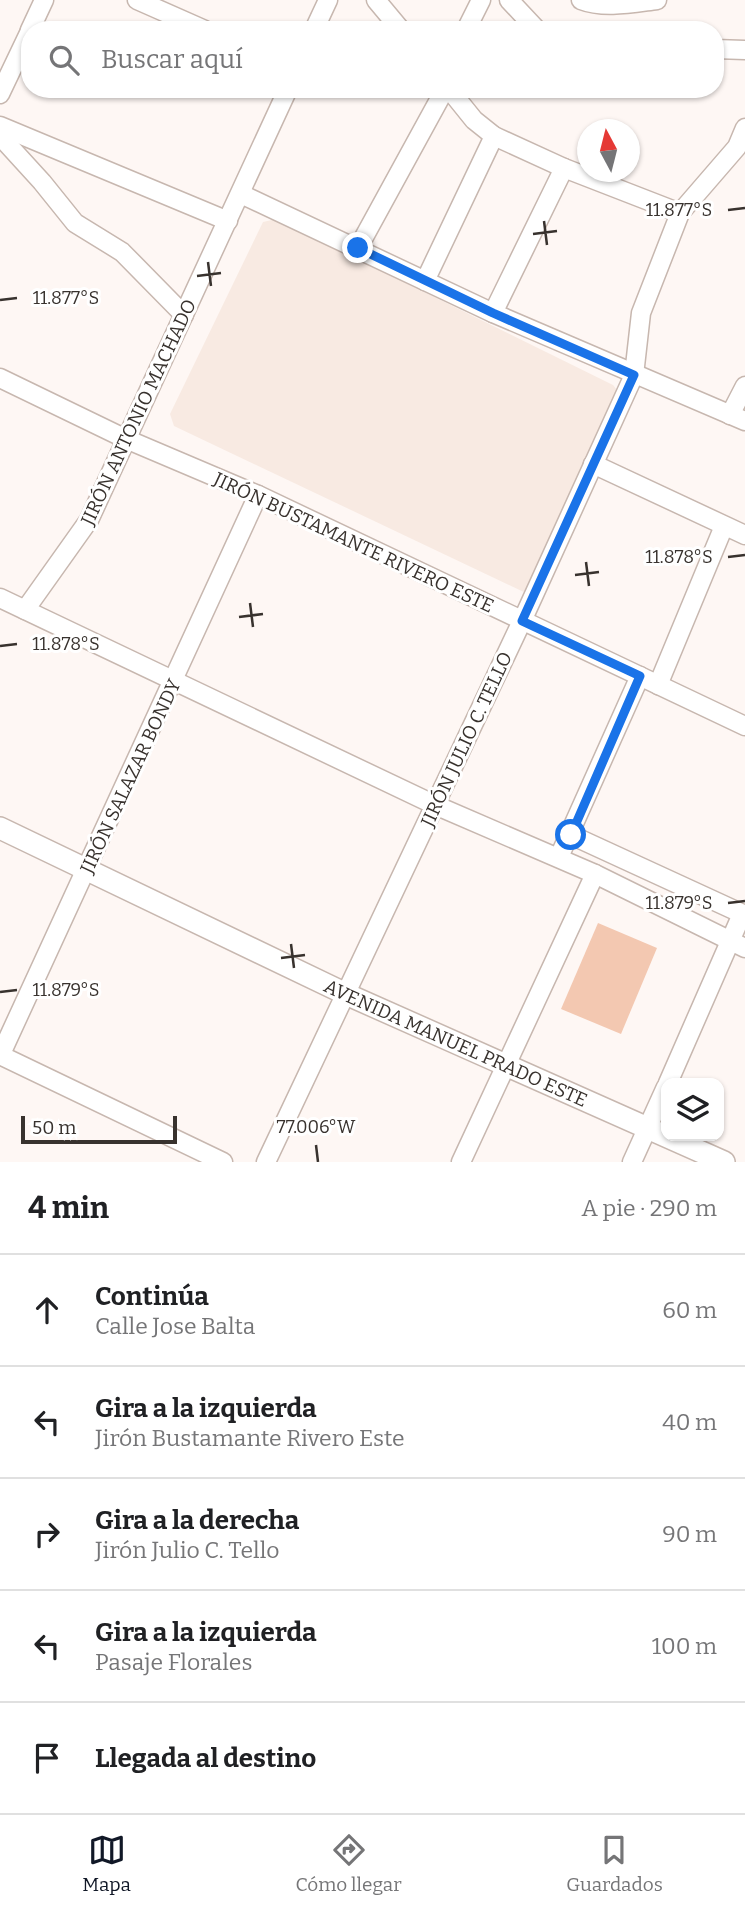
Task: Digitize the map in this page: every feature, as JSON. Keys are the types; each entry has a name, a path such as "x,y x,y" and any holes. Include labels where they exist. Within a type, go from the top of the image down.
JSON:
{"street":[{"path":"34,21 44,0"},
{"path":"137,0 185,21"},
{"path":"318,21 328,0"},
{"path":"376,0 394,21"},
{"path":"470,21 481,0"},
{"path":"509,0 529,21"},
{"path":"581,0 602,5 625,5 657,0"},
{"path":"0,94 21,49"},
{"path":"724,49 745,50"},
{"name":"JIRÓN ANTONIO MACHADO","path":"25,610 89,520 284,98"},
{"path":"358,248 442,98"},
{"path":"455,98 474,120 495,136 564,169 680,213"},
{"path":"0,126 228,221"},
{"name":"JIRÓN JULIO C. TELLO","path":"266,1162 522,621 634,375 641,313 680,213 737,146 745,128"},
{"path":"0,136 42,182 63,212 75,223 122,252 184,315"},
{"path":"425,281 495,136"},
{"path":"493,313 564,169"},
{"path":"241,194 493,313 738,418 745,386"},
{"name":"JIRÓN BUSTAMANTE RIVERO ESTE","path":"0,378 126,439 258,495 745,726"},
{"path":"593,464 745,535"},
{"name":"JIRÓN SALAZAR BONDY","path":"0,1055 258,495"},
{"path":"658,685 724,526"},
{"path":"0,598 435,806 595,873 738,944"},
{"path":"559,857 640,676"},
{"name":"AVENIDA MANUEL PRADO ESTE","path":"0,828 346,994 724,1162"},
{"path":"571,835 744,915 738,944 671,1078"},
{"path":"461,1162 595,873"},
{"path":"0,1055 223,1162"},
{"path":"632,1162 661,1099"}],"shaded area":[{"path":"276,219 613,385 617,390 528,594 174,426 170,414 263,222"},
{"path":"598,923 657,948 621,1034 561,1009"}],"route":[{"path":"358,248 493,313 634,375 522,621 640,676 571,835"}]}
